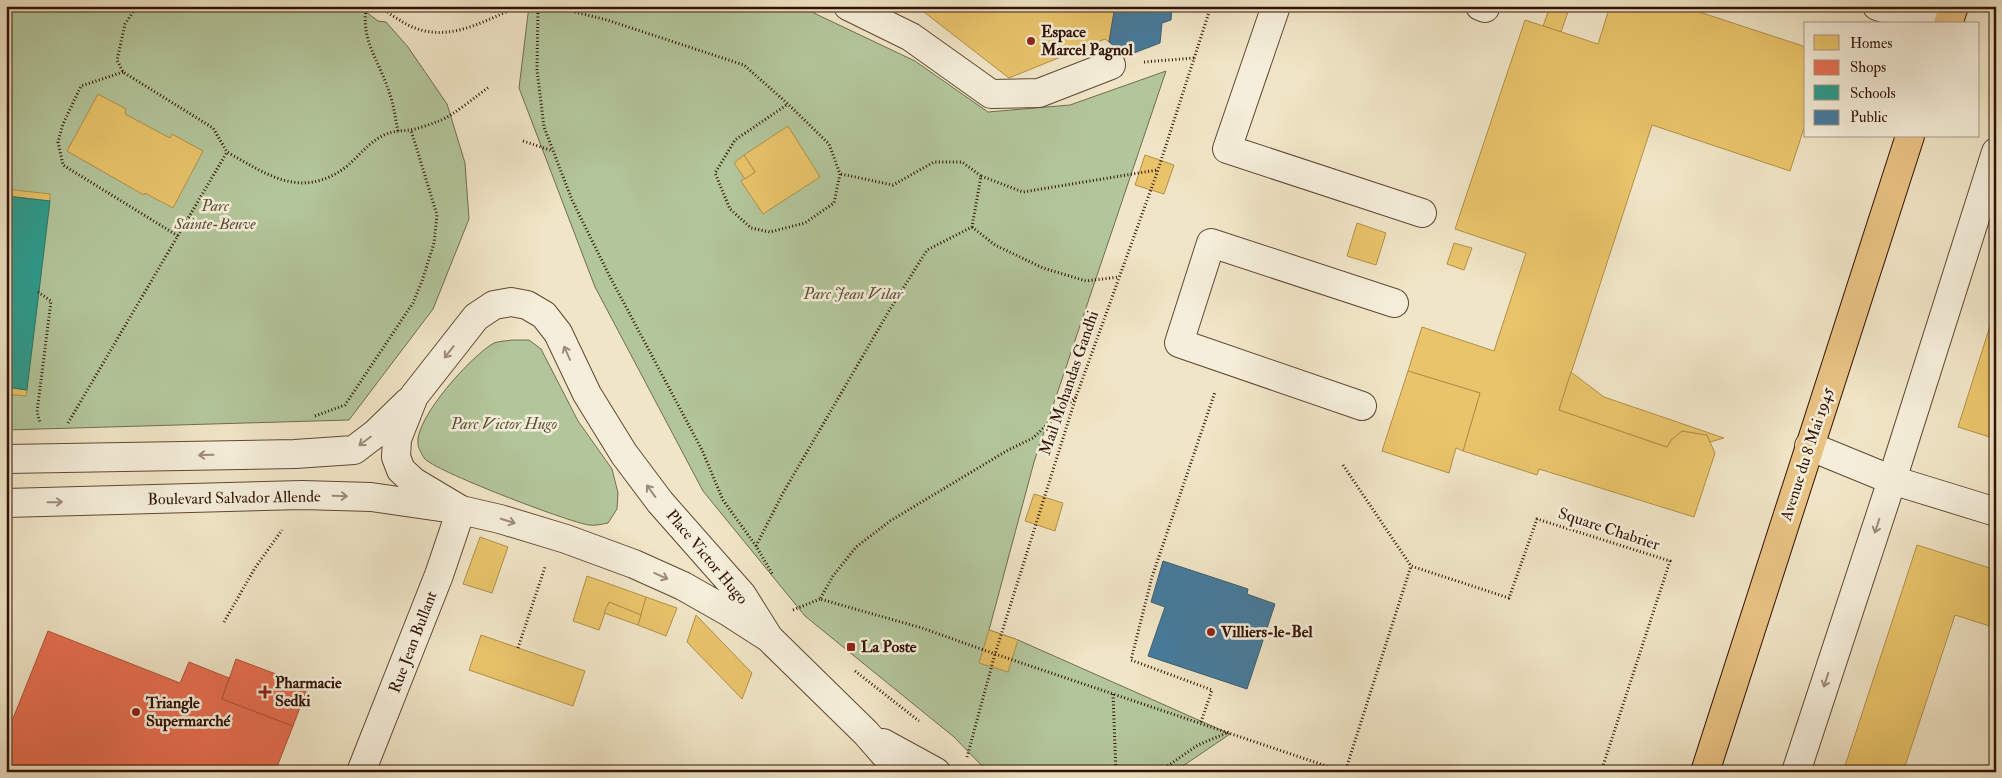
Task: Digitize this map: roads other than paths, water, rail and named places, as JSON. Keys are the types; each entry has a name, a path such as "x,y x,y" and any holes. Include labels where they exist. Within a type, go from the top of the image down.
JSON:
{"main road":[{"path":"1949,22 1954,6"},
{"name":"Avenue du 8 Mai 1945","path":"1705,772 1909,138"}],"street":[{"path":"848,6 911,37 991,94 1039,93 1111,65"},
{"path":"1276,6 1227,149 1422,213"},
{"path":"1877,6 1925,22"},
{"path":"1796,772 1892,480 1996,152"},
{"path":"1362,406 1179,343 1211,243 1394,303"},
{"name":"Place Victor Hugo","path":"511,302 527,305 544,315 558,333 587,394 624,454 660,502 742,595 768,638 683,586 634,564 555,536 500,519 461,510 414,482 401,470 396,457 397,439 414,396 476,317 494,305 511,302"},
{"path":"6,459 295,454 354,450 375,434 414,396"},
{"path":"1809,446 1892,480 1996,512"},
{"name":"Boulevard Salvador Allende","path":"6,503 291,495 371,497 461,510"},
{"name":"Rue Jean Bullant","path":"361,772 439,575 461,510"},
{"path":"768,638 866,733 900,772"},
{"path":"866,733 936,772"}],"place":[{"name":"Espace Marcel Pagnol","path":"1031,41"},
{"name":"Villiers-le-Bel","path":"1211,632"},
{"name":"La Poste","path":"851,647"},
{"name":"Pharmacie Sedki","path":"265,692"},
{"name":"Triangle Supermarché","path":"136,712"}],"park label":[{"name":"Parc Sainte-Beuve","path":"215,215"},
{"name":"Parc Jean Vilar","path":"853,294"},
{"name":"Parc Victor Hugo","path":"504,424"}]}
